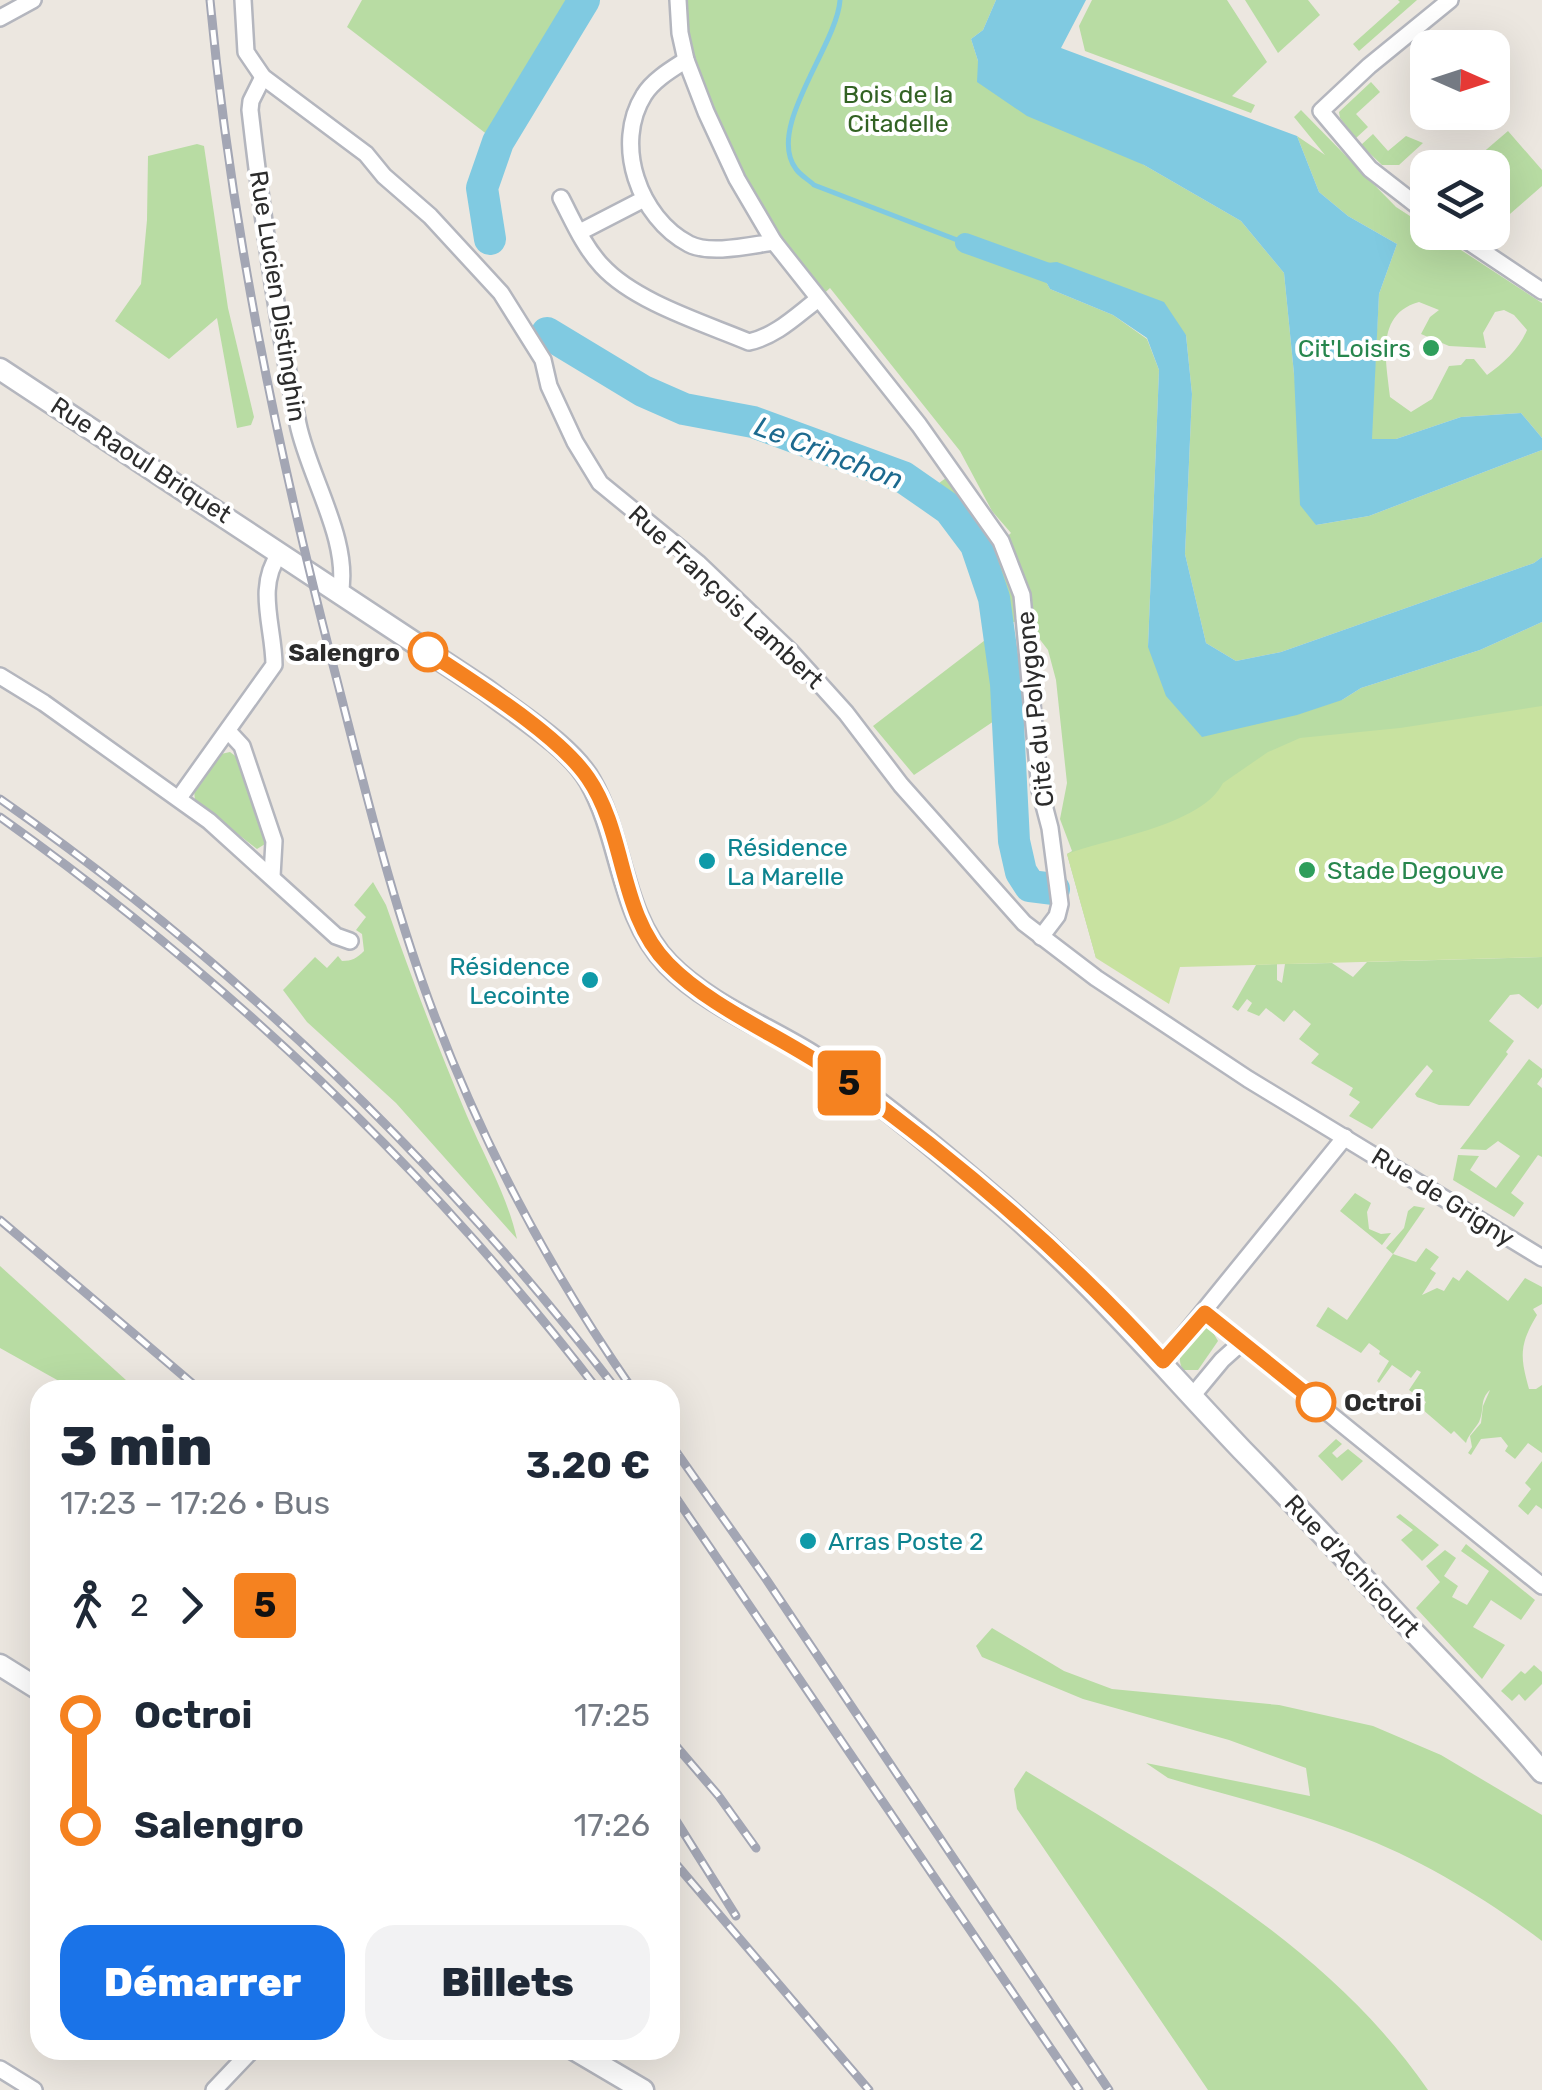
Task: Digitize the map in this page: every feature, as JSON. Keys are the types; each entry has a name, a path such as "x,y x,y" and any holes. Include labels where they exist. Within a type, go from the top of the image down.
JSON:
{"street":[{"path":"0,18 33,0"},
{"path":"242,0 246,52 263,77"},
{"name":"Cité du Polygone","path":"678,0 686,60 738,179 774,242 975,502 1001,541 1022,595 1040,790 1050,828 1060,904 1057,916 1041,938"},
{"path":"1410,200 1370,169 1321,111 1450,0"},
{"path":"686,60 644,95 634,123 634,176 642,200 690,245 708,248 774,242"},
{"name":"Rue Lucien Distinghin","path":"263,77 250,101 258,181 299,429 340,550 340,594"},
{"name":"Rue François Lambert","path":"263,77 366,154 501,293 544,360 556,400 600,483 686,553 790,651 846,713 901,785 1024,923 1096,978 1248,1079 1344,1136"},
{"path":"561,198 604,268 628,287 750,342 773,333 818,300"},
{"path":"580,232 642,200"},
{"path":"1481,250 1542,291"},
{"name":"Rue Raoul Briquet","path":"0,369 340,594"},
{"path":"179,798 274,665 266,587 280,554"},
{"name":"Rue d'Achicourt","path":"340,594 486,690 549,739 589,778 612,834 636,916 668,964 881,1106 1000,1203 1163,1361 1542,1772"},
{"path":"0,676 179,798 336,936 350,941"},
{"path":"229,732 242,746 274,841 272,876"},
{"path":"1163,1361 1344,1136"},
{"name":"Rue de Grigny","path":"1344,1136 1542,1258"},
{"path":"1205,1313 1542,1586"},
{"path":"1193,1396 1222,1360 1241,1344"},
{"path":"0,1664 30,1684"},
{"path":"214,2090 242,2060"},
{"path":"592,2060 643,2090"},
{"path":"0,2069 34,2090"}],"green space":[{"path":"362,0 595,0 502,145 487,191 493,238 487,239 480,197 497,142 347,27"},
{"name":"Bois de la Citadelle","path":"678,0 996,0 983,30 971,39 978,61 1241,221 1284,273 1316,525 1369,516 1542,450 1542,557 1534,563 1281,652 1236,661 1206,643 1185,554 1192,394 1186,335 1036,264 1050,289 1113,315 1147,339 1159,370 1148,647 1342,700 1361,688 1480,650 1542,622 1542,715 1096,958 1067,854 1072,851 1060,819 1067,783 1056,680 1048,650 1025,620 1008,623 1022,815 1029,867 1039,877 1055,878 1057,897 1032,895 1009,882 1000,717 914,775 873,726 993,634 971,547 949,513 903,481 784,437 678,410 634,391 545,341 546,329 622,377 677,404 744,414 796,429 932,488 953,473 1002,541 1011,533 992,511 960,451 830,288 817,300 774,242 706,112"},
{"path":"1092,0 1227,0 1267,62 1232,96 1255,105 1251,113 1085,51 1079,26"},
{"path":"1245,0 1308,0 1320,15 1278,53"},
{"path":"1398,0 1417,0 1359,51 1353,44"},
{"path":"1371,82 1380,92 1356,114 1368,127 1356,138 1339,112"},
{"path":"1301,110 1396,207 1410,216 1410,250 1461,250 1542,303 1542,438 1521,413 1461,417 1396,439 1371,439 1379,294 1397,244 1348,216 1319,192 1297,136 1325,155 1294,117","holes":["1419,302 1439,310 1421,334 1449,346 1486,348 1483,333 1495,312 1504,310 1527,330 1510,355 1487,375 1474,359 1449,366 1432,399 1411,412 1390,397 1386,340 1395,317 1405,308"]},
{"path":"1508,131 1542,170 1542,186 1510,214 1510,150 1486,150"},
{"path":"1373,134 1388,151 1406,136 1423,143 1410,150 1399,165 1382,165 1361,145"},
{"path":"197,144 204,146 228,308 254,417 251,425 237,428 217,318 169,359 115,321 141,284 148,156"},
{"name":"Stade Degouve","path":"1542,706 1542,957 1180,967 1169,1004 1096,958 1067,854 1176,820 1196,810 1223,783 1268,752 1300,738 1400,728"},
{"path":"230,752 238,758 264,833 265,844 257,849 195,801 194,790 221,754"},
{"path":"373,882 386,905 467,1116 502,1192 517,1239 396,1103 307,1022 283,990 315,957 327,968 338,956 342,961 349,960 364,951 362,934 356,930 366,917 354,905"},
{"path":"1542,957 1542,1004 1538,1009 1519,994 1510,995 1489,1021 1514,1041 1469,1106 1439,1105 1417,1097 1415,1094 1433,1071 1427,1065 1372,1129 1349,1116 1360,1102 1349,1095 1353,1088 1311,1063 1319,1054 1299,1039 1311,1024 1294,1010 1284,1022 1266,1008 1259,1016 1247,1011 1252,1003 1247,999 1238,1011 1232,1007 1256,965 1277,964 1277,980 1282,983 1285,964 1332,963 1353,977 1367,962"},
{"path":"1529,1059 1542,1069 1537,1084 1542,1088 1542,1157 1538,1155 1511,1193 1524,1203 1514,1217 1453,1180 1458,1155 1479,1156 1470,1170 1496,1188 1520,1156 1498,1141 1486,1150 1460,1149"},
{"path":"1355,1193 1371,1203 1367,1212 1369,1229 1391,1233 1382,1245 1340,1211"},
{"path":"1414,1206 1425,1208 1393,1254 1386,1248 1404,1228 1408,1211"},
{"path":"1426,1248 1439,1257 1430,1269 1436,1273 1422,1295 1437,1288 1444,1291 1453,1277 1459,1281 1467,1270 1508,1301 1525,1278 1542,1287 1542,1304 1533,1309 1537,1315 1524,1343 1523,1359 1529,1389 1542,1385 1542,1453 1528,1443 1515,1459 1505,1451 1508,1446 1501,1437 1481,1439 1471,1455 1470,1436 1481,1423 1490,1390 1484,1397 1479,1422 1470,1435 1466,1443 1422,1409 1426,1402 1409,1390 1421,1372 1417,1370 1411,1378 1392,1365 1379,1383 1389,1361 1380,1351 1369,1343 1361,1353 1316,1326 1328,1307 1347,1320 1393,1254 1416,1262"},
{"path":"0,1266 126,1380 57,1380 0,1348"},
{"path":"1205,1327 1211,1329 1218,1341 1198,1370 1183,1370 1180,1358 1184,1345"},
{"path":"1336,1439 1342,1444 1332,1453 1337,1458 1348,1449 1363,1461 1342,1481 1318,1456"},
{"path":"1542,1461 1542,1509 1536,1505 1528,1515 1518,1506 1531,1489 1525,1483"},
{"path":"1400,1514 1439,1545 1422,1561 1401,1540 1413,1530 1396,1517"},
{"path":"1466,1544 1535,1600 1521,1620 1491,1600 1473,1627 1505,1645 1482,1679 1416,1608 1440,1582 1426,1566 1445,1550 1456,1558 1444,1576 1458,1586 1452,1597 1467,1605 1489,1571 1461,1551"},
{"path":"992,1628 1064,1671 1112,1689 1279,1705 1373,1726 1441,1755 1542,1815 1542,1941 1452,1881 1379,1844 1308,1818 1168,1778 1146,1763 1310,1796 1306,1768 1229,1740 1083,1699 982,1657 976,1646"},
{"path":"1534,1665 1542,1672 1542,1684 1525,1701 1519,1694 1512,1701 1501,1691 1521,1671 1525,1674"},
{"path":"1026,1771 1191,1873 1296,1949 1388,2039 1428,2090 1208,2090 1017,1809 1014,1789"}],"water":[{"path":"996,0 1086,0 1061,48 1297,136 1319,192 1348,216 1397,244 1379,294 1372,439 1396,439 1461,417 1521,413 1542,438 1542,450 1369,516 1316,525 1300,505 1294,374 1284,273 1241,221 1144,165 1027,116 977,82 978,61 971,39 983,30"},
{"path":"1057,262 1164,302 1186,335 1192,394 1185,554 1206,643 1236,661 1281,652 1542,557 1542,622 1480,650 1361,688 1342,700 1297,715 1202,737 1166,696 1148,647 1159,370 1147,338 1113,315 1050,289 1036,264"}],"waterway":[{"name":"Le Crinchon","path":"490,239 482,188 498,142 584,0"},
{"path":"840,0 828,40 805,86 789,132 789,152 796,169 814,185 965,243"},
{"path":"965,243 1062,278"},
{"name":"Le Crinchon","path":"547,333 643,391 684,409 753,422 903,477 949,509 976,545 994,598 1006,684 1014,841 1021,872 1030,886 1054,889"}],"railway":[{"path":"210,0 230,168 274,415 332,661 405,930 435,1017 498,1162 548,1256 626,1380"},
{"path":"0,799 171,929 331,1071 480,1225 609,1380"},
{"path":"0,817 165,943 320,1081 465,1230 590,1380"},
{"path":"0,1220 188,1380"},
{"path":"680,1457 1109,2090"},
{"path":"680,1504 1079,2090"},
{"path":"680,1751 756,1848"},
{"path":"680,1827 736,1916"},
{"path":"680,1869 869,2090"}],"bus line":[{"name":"5","path":"428,652 486,690 549,739 589,778 612,834 636,916 652,945 677,972 814,1058 881,1106 1000,1203 1163,1361 1205,1313 1316,1402"}],"place":[{"name":"Cit'Loisirs","path":"1431,348"},
{"name":"Salengro","path":"428,652"},
{"name":"Résidence La Marelle","path":"707,861"},
{"name":"Stade Degouve","path":"1307,870"},
{"name":"Résidence Lecointe","path":"590,980"},
{"name":"Octroi","path":"1316,1402"},
{"name":"Arras Poste 2","path":"808,1541"}]}
